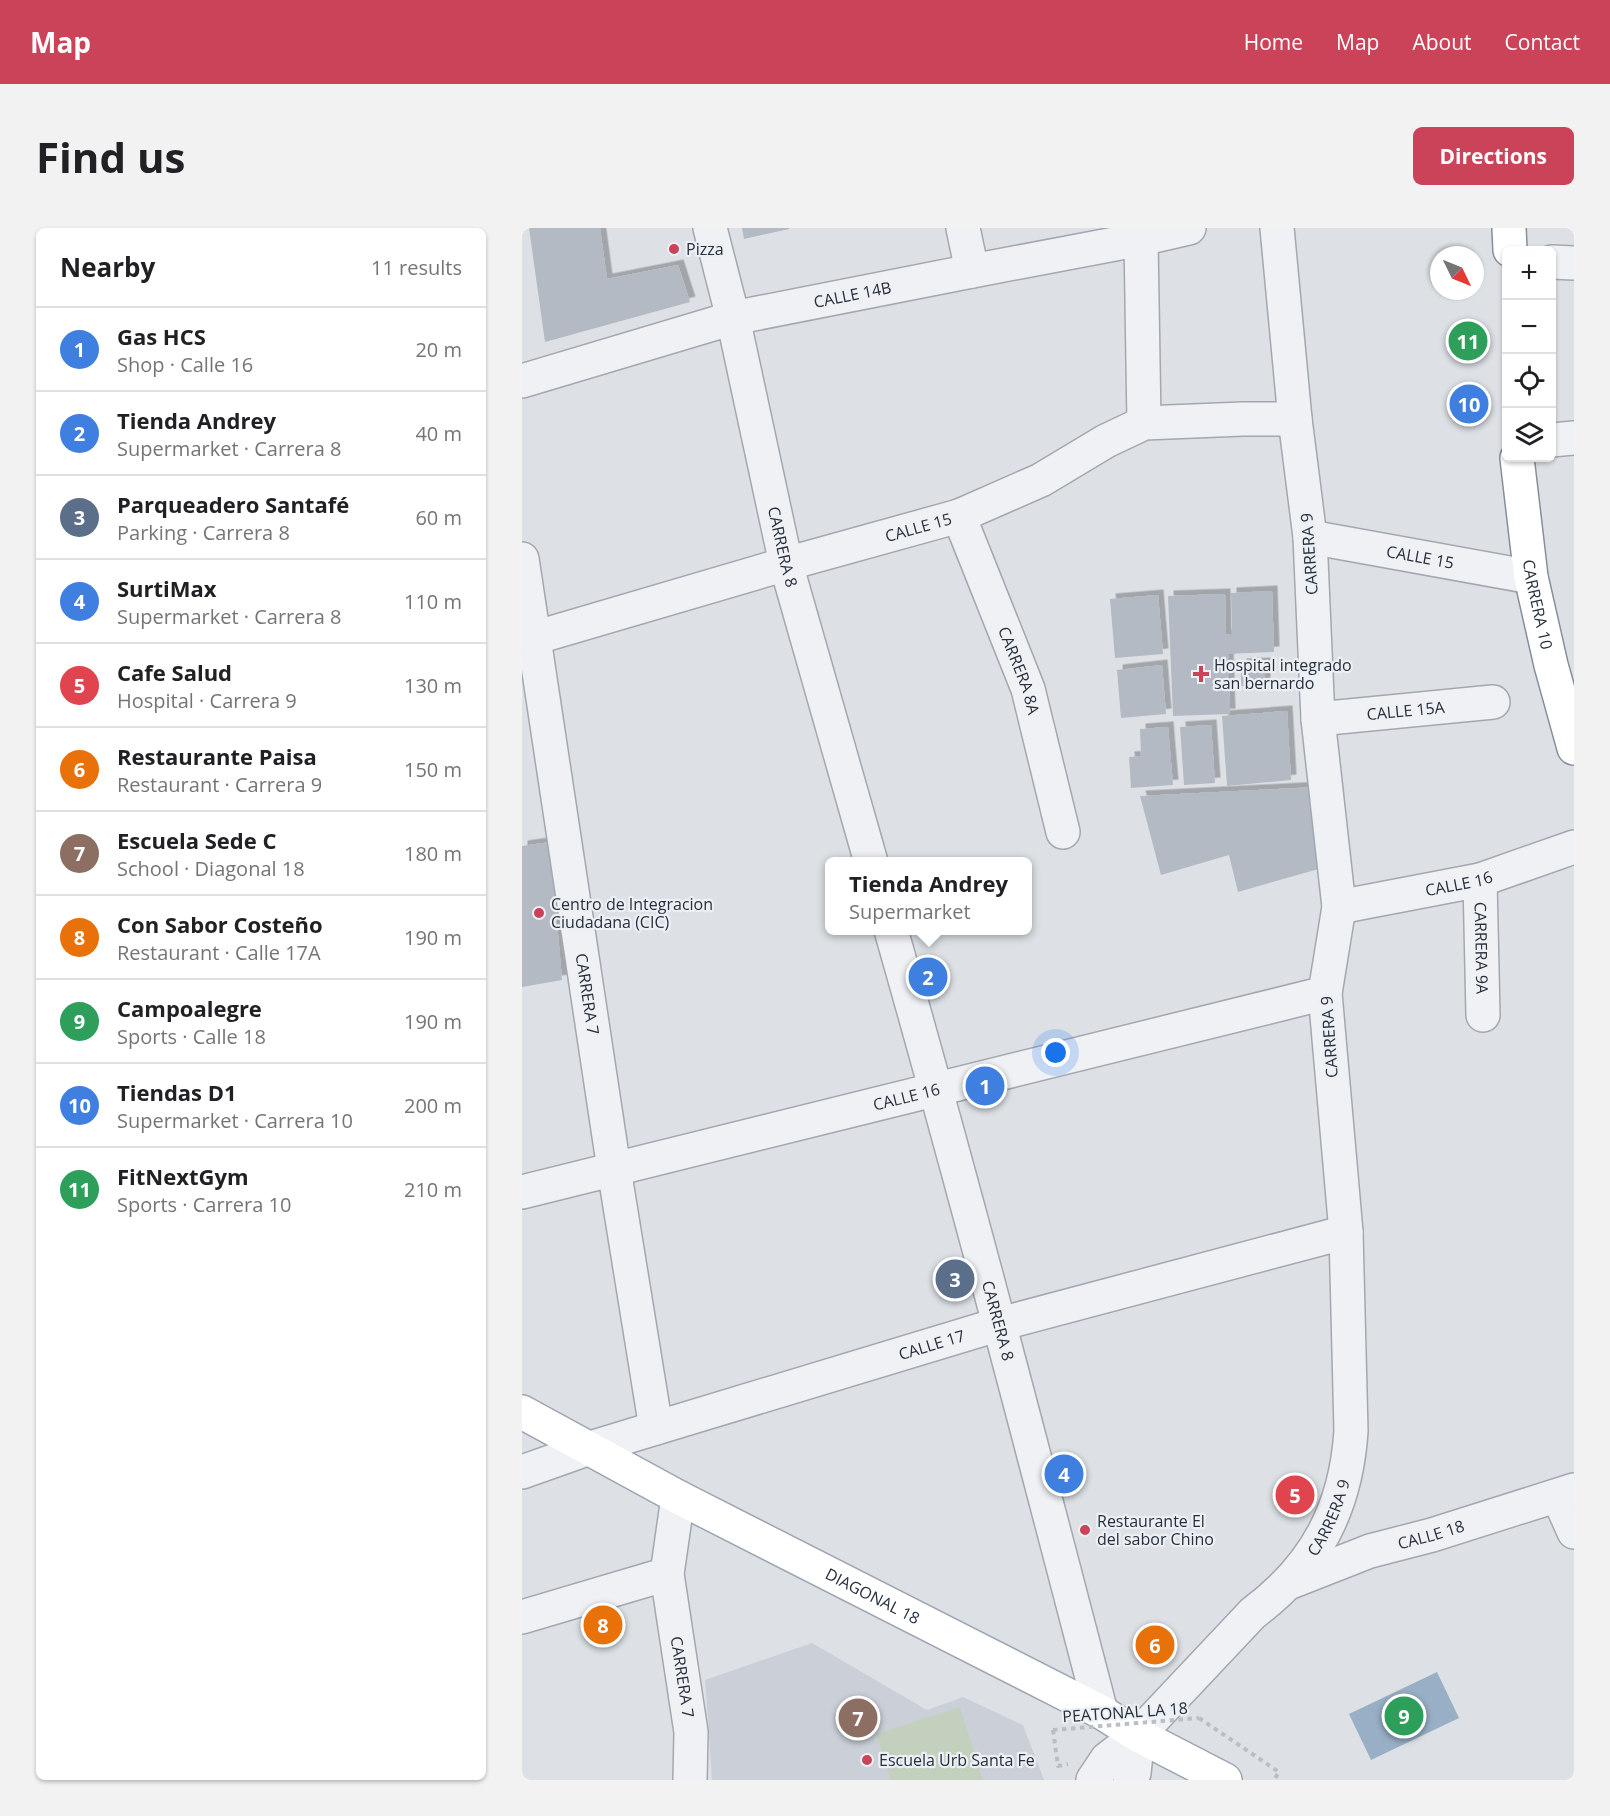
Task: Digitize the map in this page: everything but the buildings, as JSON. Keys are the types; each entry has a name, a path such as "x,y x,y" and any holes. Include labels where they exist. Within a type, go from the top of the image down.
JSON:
{"main road":[{"path":"1509,228 1510,246"},
{"name":"CARRERA 10","path":"1517,462 1531,577 1574,748"},
{"name":"DIAGONAL 18","path":"522,1412 678,1497 1101,1712 1138,1735 1225,1780"}],"street":[{"name":"CARRERA 8","path":"710,228 733,318 786,564 870,857"},
{"path":"963,228 972,271"},
{"name":"CALLE 14B","path":"522,381 733,318 1189,228"},
{"name":"CARRERA 9","path":"1093,1780 1107,1759 1138,1735 1253,1613 1290,1582 1318,1544 1330,1523 1339,1501 1349,1455 1351,1431 1346,1232 1325,993 1339,907 1318,719 1310,537 1295,419 1277,228"},
{"path":"1141,239 1144,423"},
{"path":"1556,262 1574,263"},
{"name":"CALLE 15","path":"534,638 960,516 1041,480 1106,441 1144,423 1295,419"},
{"path":"1556,440 1574,438"},
{"name":"CARRERA 8A","path":"960,516 1028,690 1063,832"},
{"name":"CALLE 15","path":"1310,537 1531,577"},
{"name":"CARRERA 7","path":"522,559 525,597 534,638 614,1169 656,1428"},
{"name":"CALLE 15A","path":"1318,719 1493,702"},
{"name":"CALLE 16","path":"1339,907 1480,880 1574,847"},
{"name":"CARRERA 9A","path":"1480,880 1483,1015"},
{"name":"CARRERA 8","path":"892,935 1000,1324 1101,1712"},
{"name":"CALLE 16","path":"522,1192 1325,993"},
{"name":"CALLE 17","path":"522,1472 587,1449 1000,1324 1346,1232"},
{"path":"1566,1493 1574,1532"},
{"name":"CALLE 18","path":"1290,1582 1370,1551 1432,1535 1566,1493"},
{"name":"CARRERA 7","path":"678,1497 667,1574 691,1732 690,1780"},
{"path":"522,1617 667,1574"},
{"path":"1130,1780 1134,1773 1138,1735"}],"path":[{"name":"PEATONAL LA 18","path":"1053,1730 1199,1718 1279,1772 1274,1780"}],"shaded area":[{"path":"812,1643 927,1710 963,1697 1023,1725 1044,1780 712,1780 705,1680"}],"green space":[{"path":"960,1707 983,1780 891,1780 876,1734"}],"water":[{"path":"1437,1672 1459,1718 1371,1760 1349,1714"}],"place":[{"name":"Pizza","path":"674,249"},
{"name":"FitNextGym","path":"1468,341"},
{"name":"Tiendas D1","path":"1469,404"},
{"name":"Hospital integrado san bernardo","path":"1201,674"},
{"name":"Centro de Integracion Ciudadana (CIC)","path":"539,913"},
{"name":"Tienda Andrey","path":"928,977"},
{"name":"Gas HCS","path":"985,1086"},
{"name":"Parqueadero Santafé","path":"955,1279"},
{"name":"SurtiMax","path":"1064,1474"},
{"name":"Cafe Salud","path":"1295,1495"},
{"name":"Restaurante El del sabor Chino","path":"1085,1530"},
{"name":"Con Sabor Costeño","path":"603,1625"},
{"name":"Restaurante Paisa","path":"1155,1645"},
{"name":"Campoalegre","path":"1404,1716"},
{"name":"Escuela Sede C","path":"858,1718"},
{"name":"Escuela Urb Santa Fe","path":"867,1760"}]}
